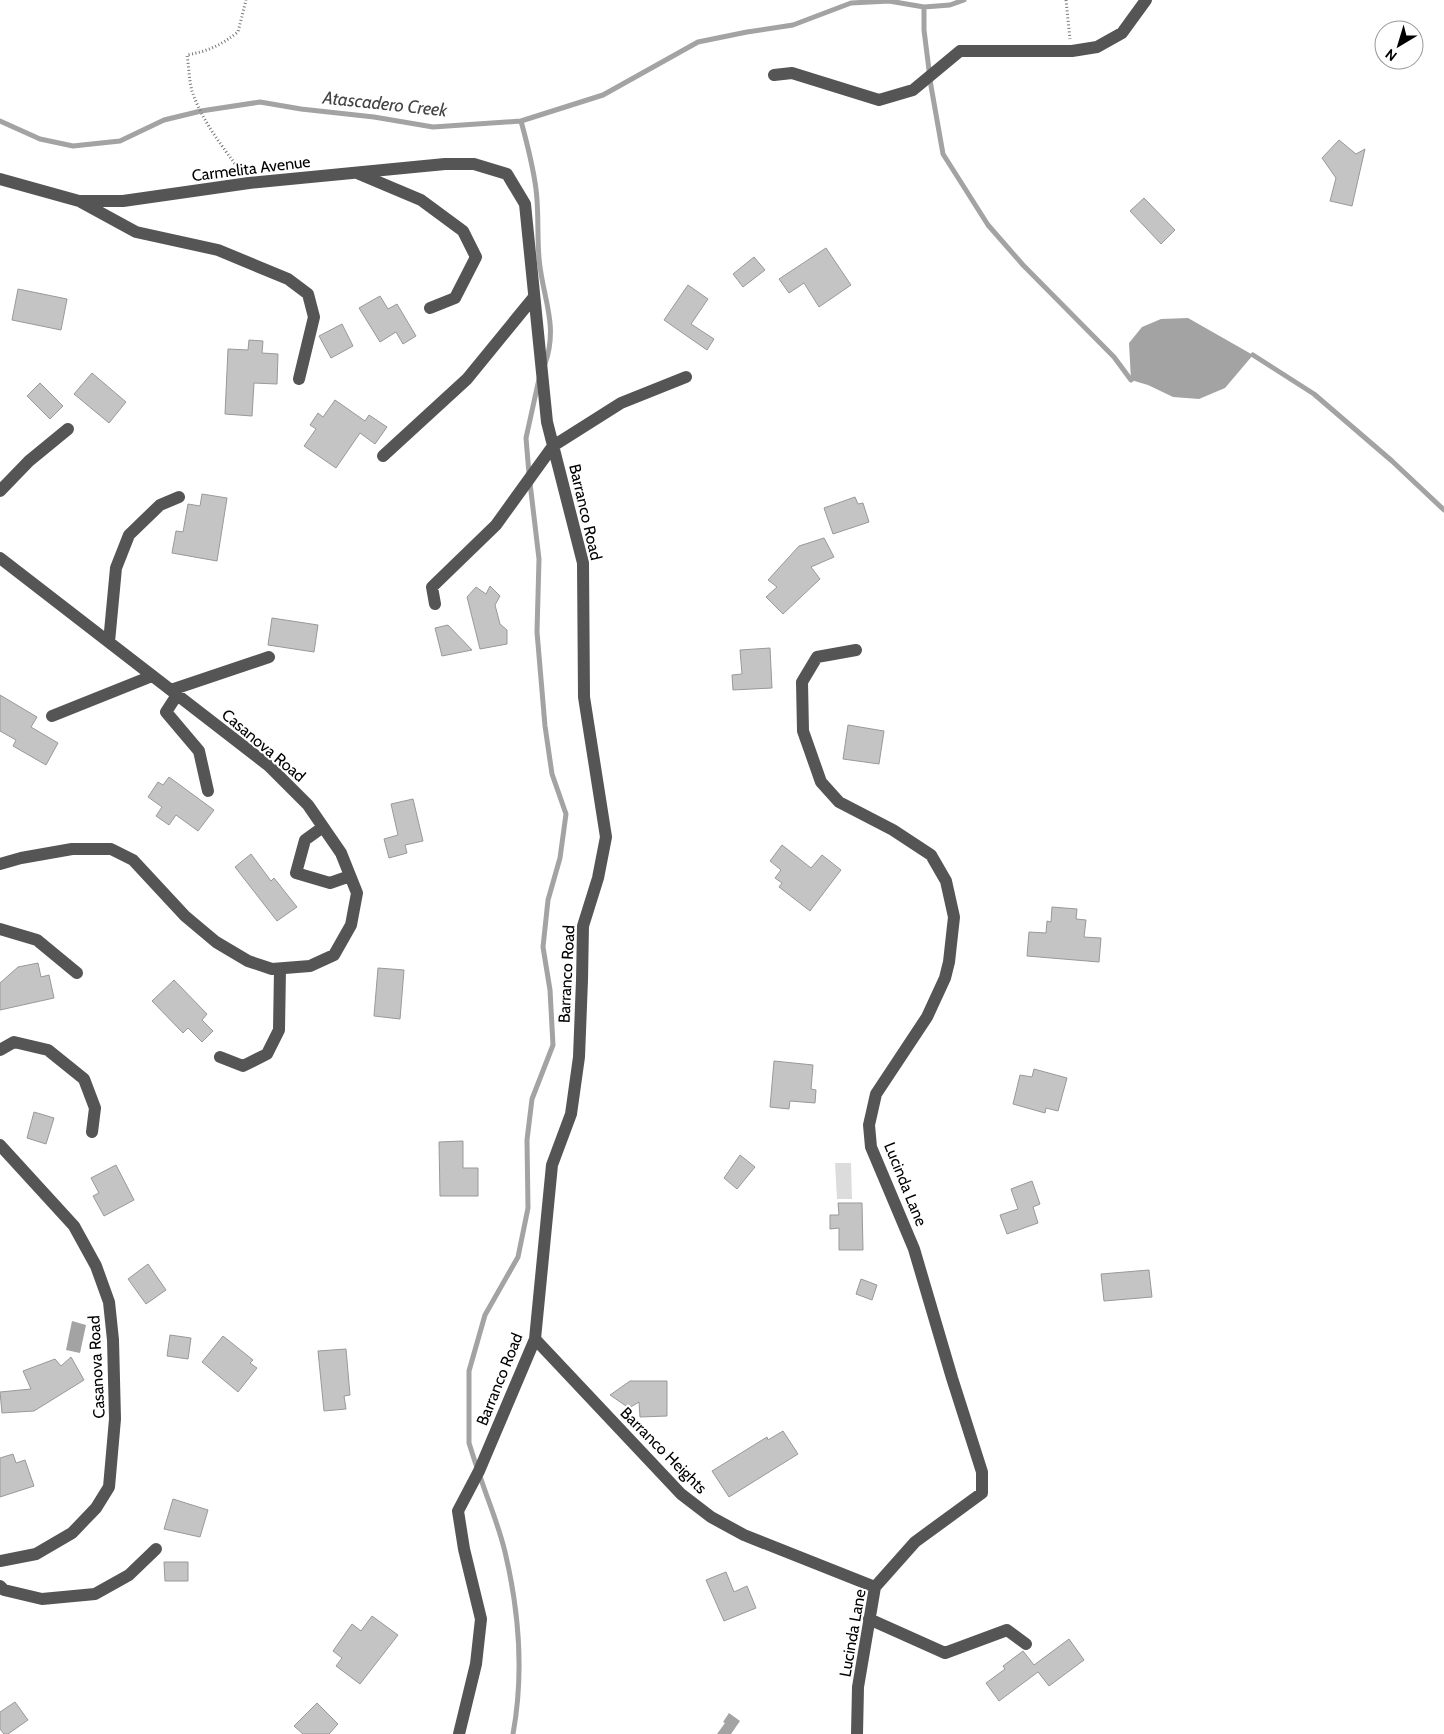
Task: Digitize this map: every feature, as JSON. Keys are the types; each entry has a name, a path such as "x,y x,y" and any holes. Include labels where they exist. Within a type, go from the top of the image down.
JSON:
{"street":[{"path":"774,75 792,73 879,100 913,90 960,51 1072,51 1097,47 1122,33 1146,0"},
{"name":"Carmelita Avenue","path":"0,179 79,200 124,201 249,182 445,164 474,164 507,174"},
{"path":"354,172 421,200 463,231 476,257 455,298 430,308"},
{"name":"Barranco Road","path":"459,1734 476,1664 480,1620 464,1549 458,1511 479,1471 535,1339 552,1165 571,1114 579,1056 583,926 598,878 606,837 584,697 583,563 547,422 524,204 507,174"},
{"path":"79,200 136,232 218,250 288,279 308,294 314,317 299,379"},
{"path":"383,456 467,379 534,297"},
{"path":"435,604 432,587 496,525 553,446 621,403 686,377"},
{"path":"0,491 29,461 68,429"},
{"path":"109,642 116,568 128,535 160,504 179,497"},
{"name":"Casanova Road","path":"0,558 269,766 308,805 341,853 357,893 351,925 334,955 310,966 272,969 248,961 216,942 184,916 134,860 111,850 72,849 21,858 0,864"},
{"name":"Lucinda Lane","path":"856,650 817,657 802,682 802,731 821,782 839,802 893,830 931,855 946,881 954,917 950,962 927,1017 876,1094 869,1125 871,1147 914,1249 982,1472 982,1493 915,1542 875,1587 858,1687 857,1734"},
{"path":"208,791 199,751 166,712 174,693 269,657"},
{"path":"52,716 152,676"},
{"path":"323,827 304,840 296,873 330,884 350,876"},
{"path":"0,929 37,940 78,973"},
{"path":"220,1057 243,1066 267,1054 279,1030 280,969"},
{"path":"0,1050 14,1042 48,1050 84,1079 94,1108 92,1132"},
{"name":"Casanova Road","path":"0,1145 74,1226 96,1266 109,1302 113,1340 115,1420 109,1487 96,1508 72,1534 36,1554 0,1561"},
{"name":"Barranco Heights","path":"535,1339 681,1494 710,1517 744,1535 875,1587"},
{"path":"0,1586 4,1590 42,1599 94,1594 129,1575 156,1549"},
{"path":"869,1620 945,1653 1007,1630 1026,1644"}],"path":[{"path":"246,0 238,32 220,46 201,53 187,55 192,89 208,127 249,182"},
{"path":"1066,0 1072,51"}],"shaded area":[{"path":"1188,318 1253,355 1225,388 1199,399 1173,397 1148,385 1131,380 1129,343 1142,327 1161,319"},
{"path":"835,1163 851,1163 852,1199 837,1199"},
{"path":"72,1321 86,1325 80,1353 66,1350"},
{"path":"729,1713 740,1721 731,1734 717,1734 725,1723 723,1722"}],"building":[{"path":"1339,140 1356,154 1365,149 1352,206 1330,201 1336,178 1322,158"},
{"path":"1144,198 1175,230 1161,244 1130,211"},
{"path":"826,248 851,285 819,307 804,283 789,293 779,279"},
{"path":"754,257 765,270 743,287 733,274"},
{"path":"688,285 708,299 691,324 714,339 707,350 664,320"},
{"path":"18,289 67,299 61,330 12,320"},
{"path":"380,296 388,309 397,304 416,336 403,344 396,332 380,342 359,308"},
{"path":"342,324 353,346 331,358 319,336"},
{"path":"249,340 263,341 262,353 278,354 277,384 254,383 252,416 225,414 228,349 248,350"},
{"path":"92,373 126,402 109,423 74,394"},
{"path":"40,383 63,406 50,419 27,396"},
{"path":"335,400 365,421 369,415 387,427 375,444 360,433 336,468 304,446 316,429 310,425 318,413 323,417"},
{"path":"202,494 227,498 217,561 172,553 176,531 183,532 188,504 200,506"},
{"path":"855,497 858,504 863,503 869,522 833,534 824,508"},
{"path":"824,538 834,557 811,567 820,579 783,614 766,597 777,587 768,580 799,546"},
{"path":"490,586 500,596 495,605 500,624 507,630 507,644 480,649 467,597 476,587 486,594"},
{"path":"272,618 318,625 314,652 268,645"},
{"path":"448,625 472,650 442,656 435,628"},
{"path":"770,648 772,688 733,690 732,675 742,674 740,650"},
{"path":"0,695 37,717 31,727 58,743 46,765 13,746 16,740 0,731"},
{"path":"848,725 884,731 879,764 843,759"},
{"path":"169,777 214,810 198,831 176,815 169,825 156,816 162,807 148,797 158,782 163,785"},
{"path":"413,799 423,841 405,845 407,853 389,858 384,839 398,835 391,804"},
{"path":"782,845 811,868 822,855 841,870 810,911 779,887 782,883 775,878 781,870 770,861"},
{"path":"251,854 271,881 274,878 297,907 277,921 235,867"},
{"path":"1052,907 1077,909 1076,919 1086,920 1084,937 1101,938 1099,962 1027,956 1029,932 1046,933 1047,921 1051,922"},
{"path":"38,963 41,977 49,975 54,998 0,1010 0,983 18,967"},
{"path":"378,968 404,970 400,1019 374,1016"},
{"path":"174,980 207,1014 202,1020 213,1031 202,1042 188,1028 183,1033 152,1001"},
{"path":"774,1061 813,1065 811,1089 816,1090 815,1103 790,1101 789,1109 770,1107"},
{"path":"1034,1069 1067,1078 1058,1111 1046,1108 1045,1113 1013,1104 1020,1075 1032,1077"},
{"path":"34,1112 54,1118 46,1144 27,1138"},
{"path":"463,1141 463,1168 478,1168 478,1196 440,1196 439,1142"},
{"path":"740,1155 755,1167 737,1189 724,1178"},
{"path":"116,1165 134,1200 104,1216 93,1196 99,1193 91,1178"},
{"path":"1032,1181 1040,1204 1033,1207 1038,1223 1007,1234 1000,1215 1018,1209 1011,1189"},
{"path":"838,1203 862,1203 863,1250 839,1250 839,1228 830,1229 830,1215 839,1215"},
{"path":"148,1264 166,1290 146,1304 128,1279"},
{"path":"1149,1270 1152,1297 1104,1301 1101,1274"},
{"path":"861,1279 877,1285 872,1300 856,1294"},
{"path":"170,1335 191,1338 188,1359 167,1356"},
{"path":"223,1336 253,1360 250,1363 257,1368 238,1392 202,1362"},
{"path":"346,1349 350,1395 344,1396 346,1409 324,1411 318,1351"},
{"path":"71,1357 84,1380 34,1411 2,1413 0,1392 31,1389 23,1371 55,1359 61,1366"},
{"path":"630,1381 667,1381 667,1416 640,1417 639,1402 629,1408 610,1395"},
{"path":"783,1431 798,1454 729,1497 712,1471 767,1437 768,1440"},
{"path":"13,1454 16,1463 25,1460 34,1486 0,1497 0,1458"},
{"path":"173,1499 208,1510 200,1537 164,1529"},
{"path":"164,1562 188,1562 188,1581 165,1581"},
{"path":"726,1572 734,1592 747,1586 756,1608 724,1621 706,1580"},
{"path":"372,1616 398,1635 360,1684 336,1666 342,1658 333,1651 352,1624 361,1631"},
{"path":"1069,1639 1084,1660 1049,1686 1038,1672 999,1701 986,1683 1005,1669 1003,1666 1023,1651 1034,1665"},
{"path":"15,1702 28,1720 8,1734 4,1734 0,1729 0,1712"},
{"path":"317,1703 338,1724 329,1734 303,1734 294,1726"}],"waterway":[{"name":"Atascadero Creek","path":"0,121 40,139 73,146 120,141 164,120 201,111 260,102 433,127 521,121 603,95 698,42 793,25 851,3 889,1 924,7 950,5 964,0"},
{"path":"924,7 924,30 931,86 943,154 988,225 1023,265 1114,357 1131,380"},
{"path":"521,121 532,163 536,189 539,258 550,323 549,350 545,364"},
{"path":"1253,355 1314,394 1392,461 1444,510"},
{"path":"529,474 526,438 539,379"},
{"path":"477,1468 469,1443 469,1371 485,1315 518,1257 528,1208 527,1140 532,1099 553,1045 550,990 543,947 548,900 560,858 566,814 552,774 545,726 537,632 539,559 530,483"},
{"path":"480,1476 503,1542 517,1620 519,1666 513,1734"}]}
